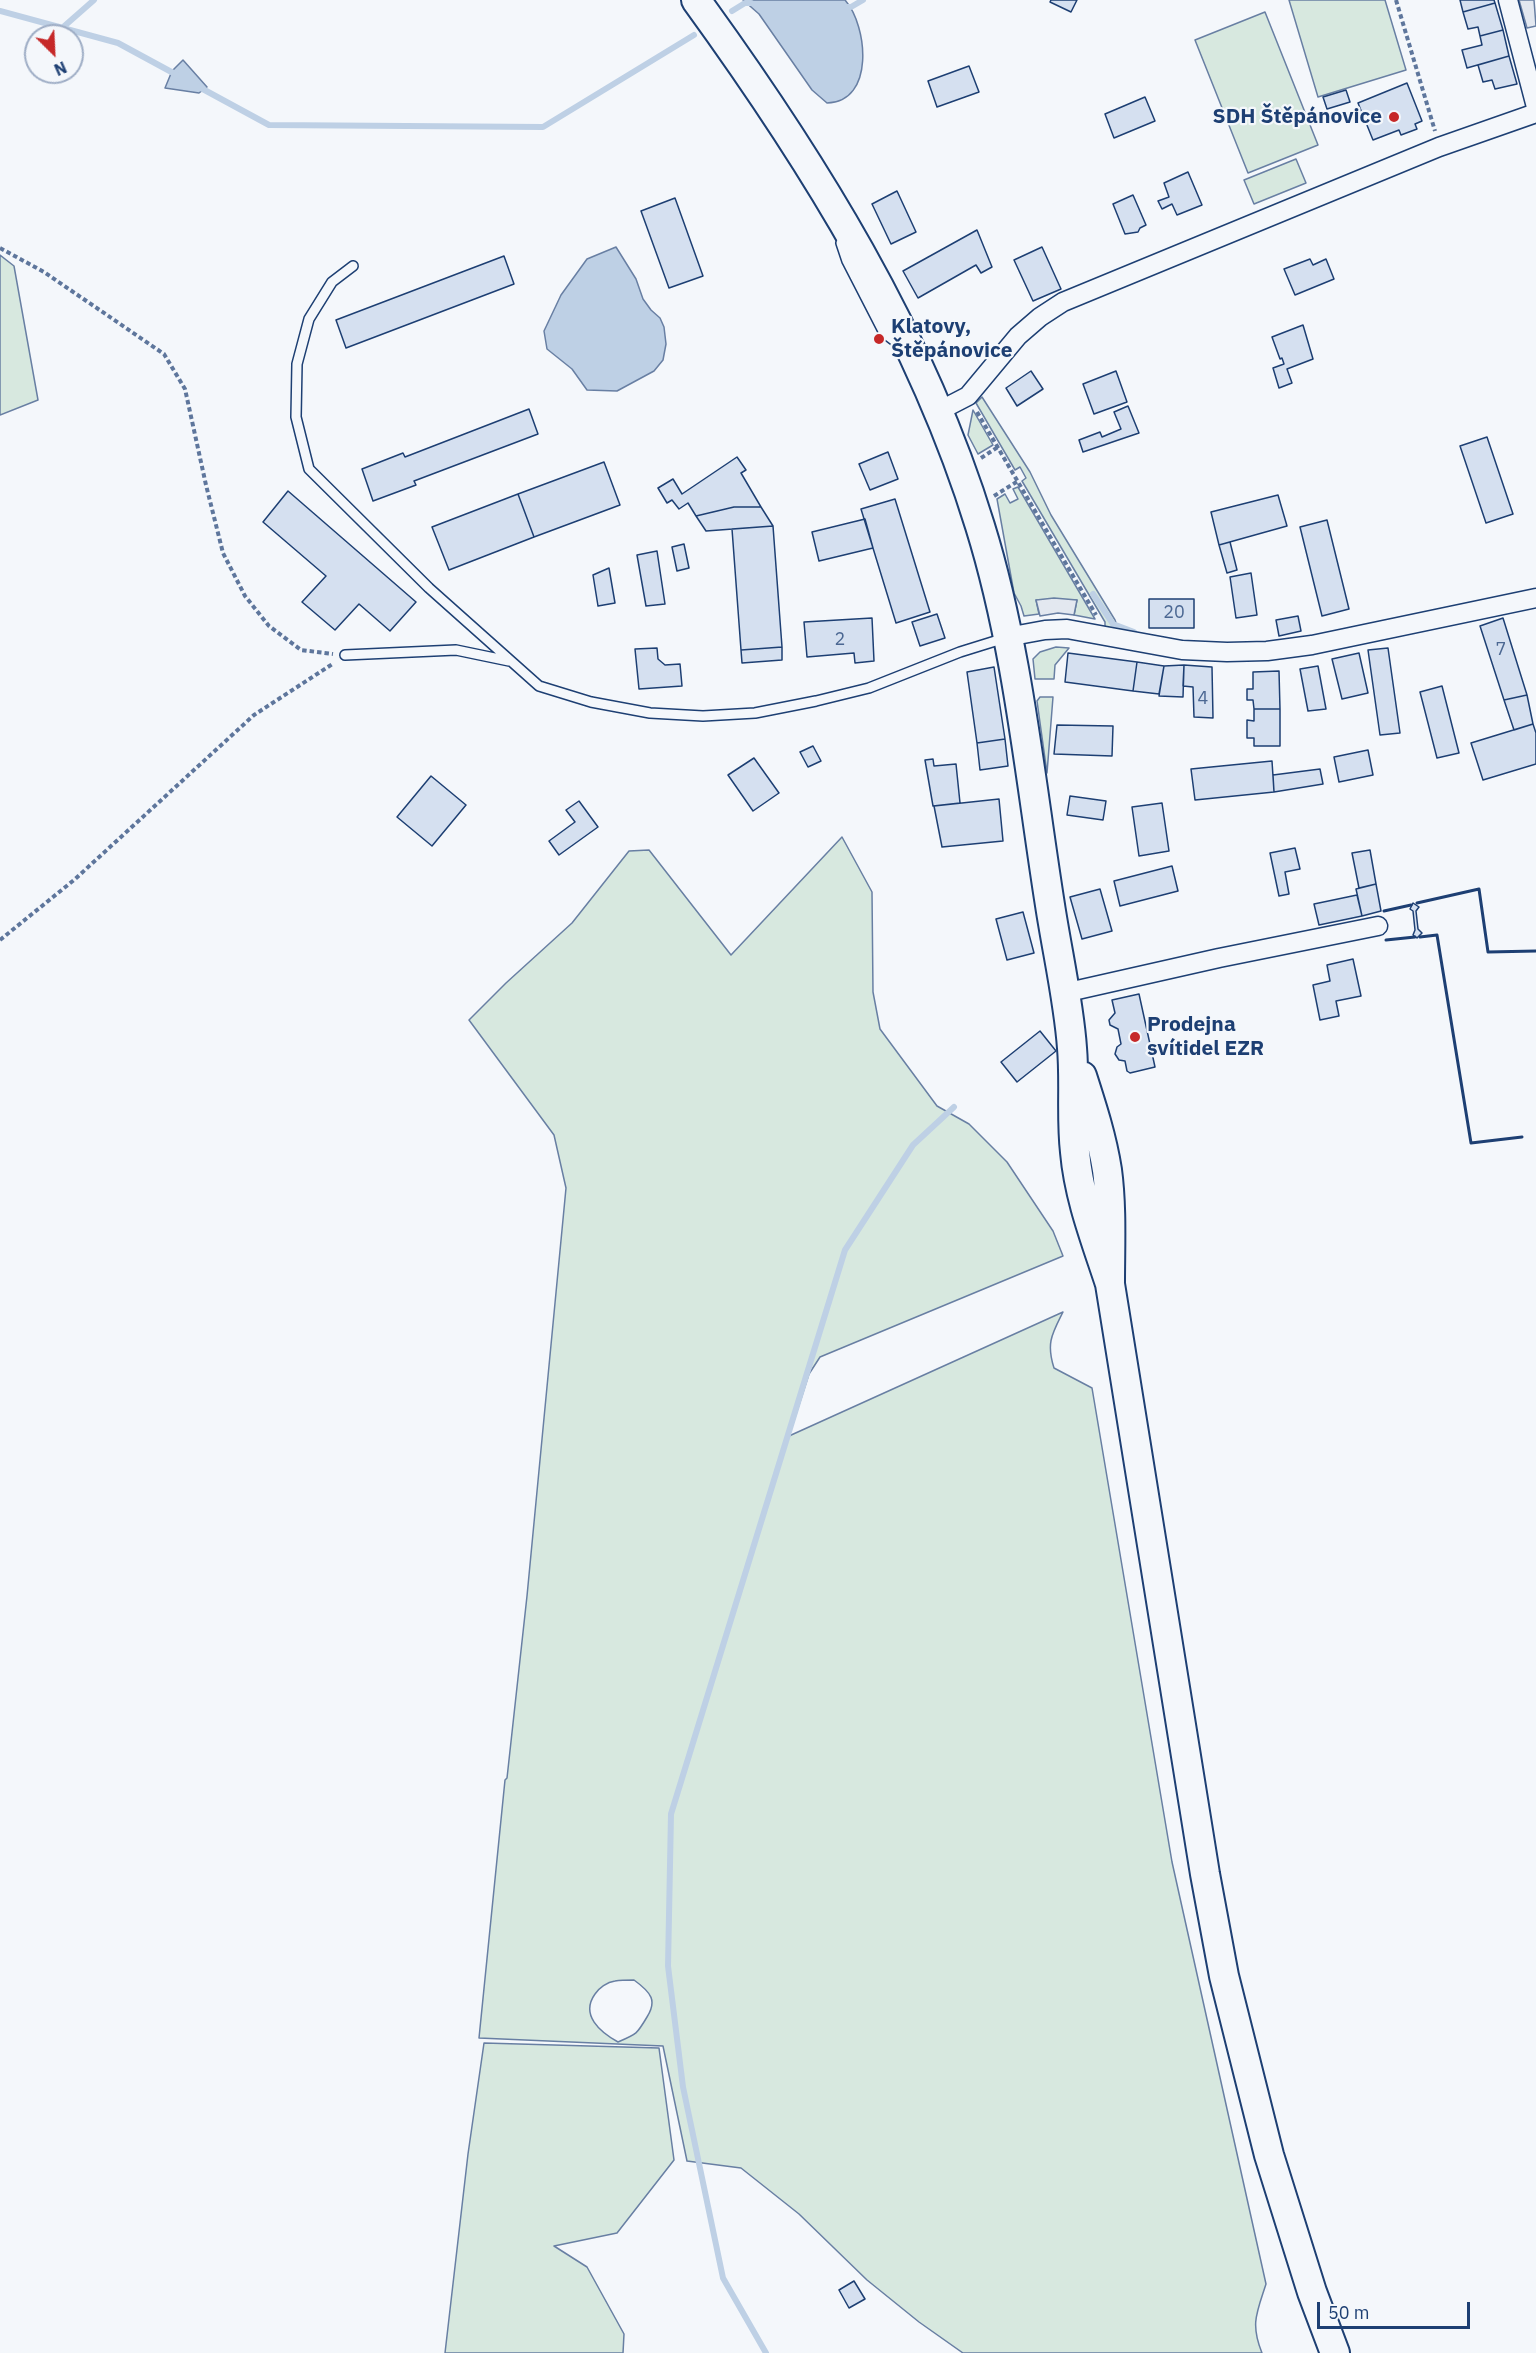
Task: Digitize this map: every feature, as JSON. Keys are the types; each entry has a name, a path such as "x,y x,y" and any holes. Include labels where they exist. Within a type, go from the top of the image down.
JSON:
{"main road":[{"path":"696,0 751,77 824,192 877,282 914,354 939,411 981,528 1007,637 1064,993 1072,1047 1077,1170 1088,1219 1110,1284 1205,1874 1224,1976 1272,2166 1312,2292 1335,2353"}],"street":[{"path":"1508,0 1536,107"},
{"path":"939,411 968,396 1018,336 1040,317 1063,302 1439,147 1536,113"},
{"path":"1007,637 1056,629 1182,650 1266,651 1312,645 1536,598"},
{"path":"1064,993 1219,958 1378,926"}],"lane":[{"path":"353,266 332,282 309,319 297,364 296,417 309,469 429,588 539,686 591,702 650,713 703,716 755,713 869,688 960,652 1007,637"},
{"path":"345,655 456,650 511,661"}],"path":[{"path":"1396,0 1439,147"},
{"path":"0,248 44,272 164,354 185,389 223,553 245,596 269,626 302,650 345,655"},
{"path":"968,396 1102,624 1100,635"},
{"path":"981,458 998,447"},
{"path":"0,940 74,880 254,715 345,655"}],"shaded area":[{"path":"1289,0 1385,0 1406,70 1318,97"},
{"path":"1519,0 1534,0 1536,26 1527,28"},
{"path":"1265,12 1318,145 1248,173 1195,40"},
{"path":"1296,159 1306,183 1254,204 1244,180"},
{"path":"0,255 14,266 38,400 0,415"},
{"path":"982,397 1030,472 1051,515 1115,620 1119,631 1105,628 1105,622 1022,481 1026,478 1020,467 1015,470 976,403"},
{"path":"973,410 993,445 978,454 968,435"},
{"path":"1018,487 1095,619 1074,615 1077,600 1036,600 1039,614 1024,616 1014,593 997,499 1005,494 1010,503 1018,499 1013,489"},
{"path":"1054,598 1077,600 1074,615 1058,613 1040,616 1036,600"},
{"path":"1056,647 1069,648 1055,665 1054,679 1035,679 1033,659 1040,652"},
{"path":"1040,697 1053,697 1047,773 1037,701"},
{"path":"842,837 872,892 873,992 880,1029 937,1106 969,1124 1007,1162 1053,1231 1063,1256 820,1357 809,1374 789,1436 1063,1312 1051,1339 1050,1352 1054,1368 1092,1388 1172,1862 1266,2284 1256,2318 1256,2334 1262,2353 963,2353 919,2322 867,2280 799,2214 741,2168 687,2161 663,2046 479,2038 505,1780 527,1596 566,1188 554,1135 469,1020 572,923 629,851 649,850 731,955","holes":["634,1980 649,1993 652,2006 636,2033 618,2042 594,2022 591,2016 591,2002 595,1994 609,1983"]},
{"path":"484,2043 659,2048 674,2160 617,2233 554,2246 587,2267 624,2334 623,2353 445,2353 468,2154"}],"water":[{"path":"743,0 845,0 859,27 862,44 863,61 860,77 853,90 842,99 827,103 812,90 759,14"},
{"path":"183,60 207,87 199,93 165,88 172,71"},
{"path":"616,247 636,279 643,299 660,318 664,327 666,344 663,360 654,371 617,391 587,390 572,369 547,349 544,331 561,295 587,259"}],"building":[{"path":"1051,0 1077,0 1071,12 1050,2"},
{"path":"1460,0 1494,0 1495,3 1463,12"},
{"path":"1495,3 1503,30 1480,36 1478,27 1468,29 1463,12"},
{"path":"1503,30 1509,56 1467,68 1462,50 1482,45 1480,36"},
{"path":"1509,56 1517,84 1495,89 1492,80 1483,82 1478,65"},
{"path":"969,66 979,92 937,107 928,81"},
{"path":"1407,83 1422,121 1415,124 1417,129 1401,135 1399,130 1373,140 1358,103"},
{"path":"1346,90 1350,102 1327,109 1323,97"},
{"path":"1145,97 1155,121 1114,138 1105,114"},
{"path":"1188,172 1202,205 1177,215 1172,204 1162,209 1158,201 1169,197 1164,183"},
{"path":"897,191 916,232 891,244 872,204"},
{"path":"1133,195 1146,225 1138,232 1125,234 1113,204"},
{"path":"675,198 703,276 669,288 641,211"},
{"path":"977,230 992,267 981,273 976,265 918,298 903,271"},
{"path":"1042,247 1061,289 1033,301 1014,260"},
{"path":"504,256 514,284 346,348 336,320"},
{"path":"1310,259 1313,265 1326,259 1334,279 1295,295 1284,269"},
{"path":"1303,325 1313,359 1287,369 1292,383 1279,388 1273,368 1284,364 1272,337"},
{"path":"1031,371 1043,389 1017,406 1006,388"},
{"path":"1116,371 1127,402 1094,414 1083,384"},
{"path":"1128,406 1139,433 1083,452 1079,440 1100,432 1102,437 1121,429 1114,412"},
{"path":"529,409 538,434 414,481 416,485 373,501 362,469 403,453 405,457"},
{"path":"1487,437 1513,514 1486,523 1460,446"},
{"path":"888,452 898,479 870,490 859,464"},
{"path":"737,457 746,470 741,473 761,507 734,507 696,516 688,503 679,509 672,500 667,503 658,488 673,479 682,494"},
{"path":"604,462 620,505 534,537 518,494"},
{"path":"288,491 416,602 390,631 359,604 335,630 302,602 326,576 263,522"},
{"path":"518,494 534,537 449,570 432,527"},
{"path":"1278,495 1287,526 1219,545 1211,512"},
{"path":"895,499 930,612 896,623 861,509"},
{"path":"734,507 761,507 773,526 706,531 696,516"},
{"path":"865,519 873,548 819,561 812,532"},
{"path":"1327,520 1349,609 1322,616 1300,527"},
{"path":"773,526 782,647 741,650 732,529"},
{"path":"1230,542 1237,570 1227,573 1219,545"},
{"path":"684,544 689,568 677,571 672,547"},
{"path":"657,551 665,604 646,606 637,555"},
{"path":"609,568 615,603 598,606 593,575"},
{"path":"1251,573 1257,615 1236,618 1230,577"},
{"path":"1149,599 1194,599 1194,628 1149,628"},
{"path":"937,614 945,638 920,646 912,622"},
{"path":"1298,616 1301,631 1279,636 1276,620"},
{"path":"872,618 874,661 855,663 854,653 807,657 804,622"},
{"path":"1503,618 1527,695 1504,700 1480,626"},
{"path":"782,647 782,660 742,663 741,650"},
{"path":"657,648 658,659 665,665 680,664 682,686 639,689 635,649"},
{"path":"1388,648 1400,733 1380,735 1368,650"},
{"path":"1068,653 1137,662 1133,691 1065,682"},
{"path":"1359,653 1368,693 1342,699 1332,659"},
{"path":"1137,662 1164,666 1159,694 1133,691"},
{"path":"1184,665 1212,667 1213,718 1194,717 1193,687 1183,686"},
{"path":"1184,665 1183,697 1159,696 1164,666"},
{"path":"1318,666 1326,709 1308,711 1300,669"},
{"path":"994,667 1005,739 977,743 967,672"},
{"path":"1279,671 1280,709 1254,709 1253,700 1247,700 1247,689 1253,689 1253,672"},
{"path":"1442,686 1459,753 1437,758 1420,692"},
{"path":"1527,695 1533,724 1514,730 1504,700"},
{"path":"1254,709 1280,709 1280,746 1254,746 1254,738 1247,738 1247,720 1254,721"},
{"path":"1533,724 1536,733 1536,764 1483,780 1471,743"},
{"path":"1057,725 1113,726 1112,756 1054,754"},
{"path":"1005,739 1008,766 980,770 977,743"},
{"path":"813,746 821,761 808,767 800,752"},
{"path":"1368,750 1373,775 1339,782 1334,757"},
{"path":"754,758 779,793 753,811 728,775"},
{"path":"933,759 934,766 956,764 960,803 933,806 925,760"},
{"path":"1272,761 1274,792 1195,800 1191,769"},
{"path":"1320,769 1323,784 1274,792 1273,775"},
{"path":"431,776 466,805 432,846 397,817"},
{"path":"1070,796 1106,801 1103,820 1067,815"},
{"path":"999,799 1003,841 942,847 934,806"},
{"path":"579,801 598,827 559,855 549,841 575,822 566,810"},
{"path":"1162,803 1169,851 1139,856 1132,807"},
{"path":"1295,848 1300,869 1285,872 1289,894 1279,896 1270,853"},
{"path":"1370,850 1376,884 1359,888 1352,853"},
{"path":"1172,866 1178,891 1120,906 1114,881"},
{"path":"1376,884 1381,911 1362,916 1356,889"},
{"path":"1100,889 1112,931 1082,939 1070,897"},
{"path":"1357,895 1362,916 1319,925 1314,904"},
{"path":"1413,903 1419,907 1416,911 1418,929 1422,933 1417,938 1413,935 1415,930 1413,911 1410,909"},
{"path":"1023,912 1034,953 1007,960 996,919"},
{"path":"1353,959 1361,996 1336,1001 1339,1016 1320,1020 1313,985 1330,981 1327,965"},
{"path":"1139,994 1155,1067 1130,1073 1127,1071 1125,1061 1119,1060 1115,1054 1117,1047 1121,1044 1118,1029 1110,1025 1109,1020 1115,1013 1112,1000"},
{"path":"1040,1031 1056,1051 1017,1082 1001,1062"},
{"path":"854,2281 865,2299 849,2308 839,2290"}],"waterway":[{"path":"67,24 94,0"},
{"path":"845,7 851,7 863,0"},
{"path":"732,11 745,3 751,3"},
{"path":"0,11 118,43 177,75"},
{"path":"199,87 269,125 543,127 694,35"},
{"path":"1093,594 1113,624 1134,632"},
{"path":"766,2353 723,2278 683,2087 668,1966 671,1814 845,1250 913,1145 954,1107"}],"wall":[{"path":"1417,903 1479,889 1488,952 1536,951"},
{"path":"1384,911 1411,905"},
{"path":"1420,937 1437,935 1471,1143 1522,1137"},
{"path":"1386,940 1415,937"}],"place":[{"name":"SDH Štěpánovice","path":"1394,117"},
{"name":"Klatovy, Štěpánovice","path":"879,339"},
{"name":"Prodejna svítidel EZR","path":"1135,1037"}]}
